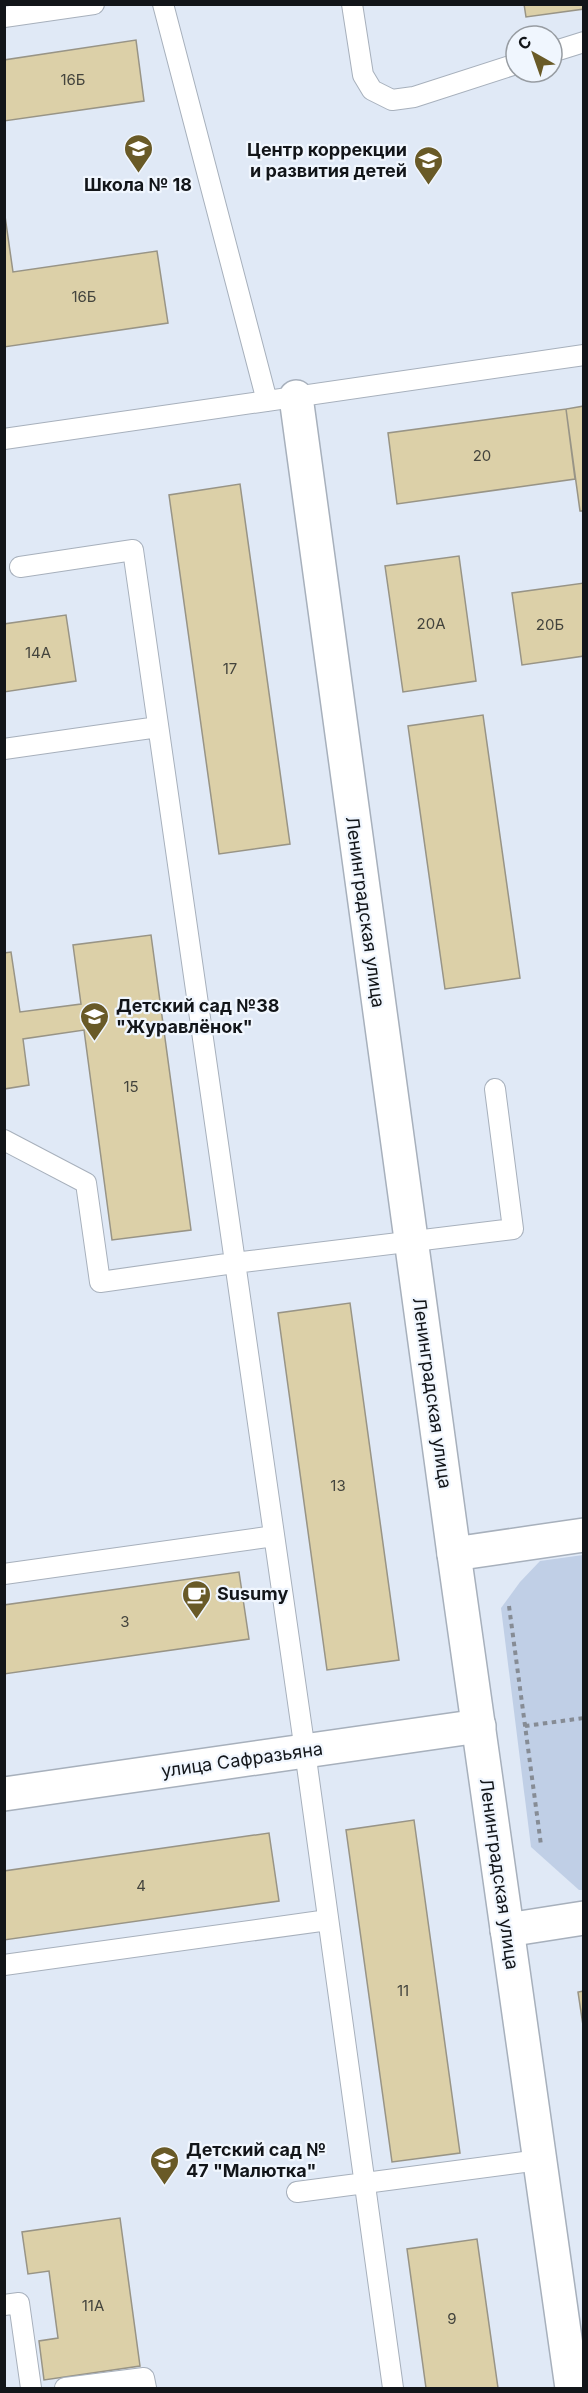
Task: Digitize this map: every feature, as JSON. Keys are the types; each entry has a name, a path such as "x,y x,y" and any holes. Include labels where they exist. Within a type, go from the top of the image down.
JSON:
{"street":[{"name":"Ленинградская улица","path":"281,399 410,1242 539,2160 575,2386"},
{"path":"454,1554 584,1535"},
{"name":"улица Сафразьяна","path":"4,1794 479,1726"},
{"path":"507,1930 584,1918"}],"lane":[{"path":"4,17 94,4"},
{"path":"163,4 281,399"},
{"path":"352,4 363,75 372,90 392,100 414,97 504,68"},
{"path":"564,48 584,42"},
{"path":"4,439 584,355"},
{"path":"20,567 133,550 305,1751 393,2388"},
{"path":"4,749 158,727"},
{"path":"4,1140 86,1183 100,1282 513,1229 495,1089"},
{"path":"4,1574 274,1536"},
{"path":"4,1965 328,1920"},
{"path":"297,2192 539,2160"},
{"path":"4,2305 19,2303 31,2388"},
{"path":"65,2388 144,2378 146,2388"}],"path":[{"path":"509,1606 542,1845"},
{"path":"525,1726 584,1718"}],"shaded area":[{"path":"583,1555 584,1890 579,1890 531,1847 501,1608 520,1582 540,1561"}],"building":[{"path":"524,4 584,4 584,9 526,17"},
{"path":"136,40 144,101 4,121 4,60"},
{"path":"4,209 13,272 157,251 168,323 4,347"},
{"path":"584,406 584,511 580,511 566,409"},
{"path":"566,409 575,479 397,504 388,433"},
{"path":"240,484 290,844 219,854 169,495"},
{"path":"459,556 476,681 403,692 385,566"},
{"path":"584,583 584,656 522,665 512,593"},
{"path":"66,615 76,681 4,692 4,624"},
{"path":"483,715 520,978 445,989 408,726"},
{"path":"151,935 191,1230 112,1240 84,1030 23,1039 29,1085 4,1089 4,953 11,952 20,1012 81,1004 73,945"},
{"path":"350,1303 399,1660 327,1670 278,1313"},
{"path":"239,1572 249,1639 4,1674 4,1605"},
{"path":"414,1820 460,2153 392,2162 346,1830"},
{"path":"269,1833 279,1901 4,1940 4,1871"},
{"path":"584,1991 584,2032 578,1992"},
{"path":"120,2218 140,2366 44,2380 39,2341 58,2338 49,2271 28,2274 22,2232"},
{"path":"477,2239 498,2388 426,2388 407,2249"}],"place":[{"name":"Школа № 18","path":"138,174"},
{"name":"Центр коррекции и развития детей","path":"428,186"},
{"name":"Детский сад №38 \"Журавлёнок\"","path":"95,1042"},
{"name":"Susumy","path":"196,1620"},
{"name":"Детский сад № 47 \"Малютка\"","path":"165,2186"}]}
